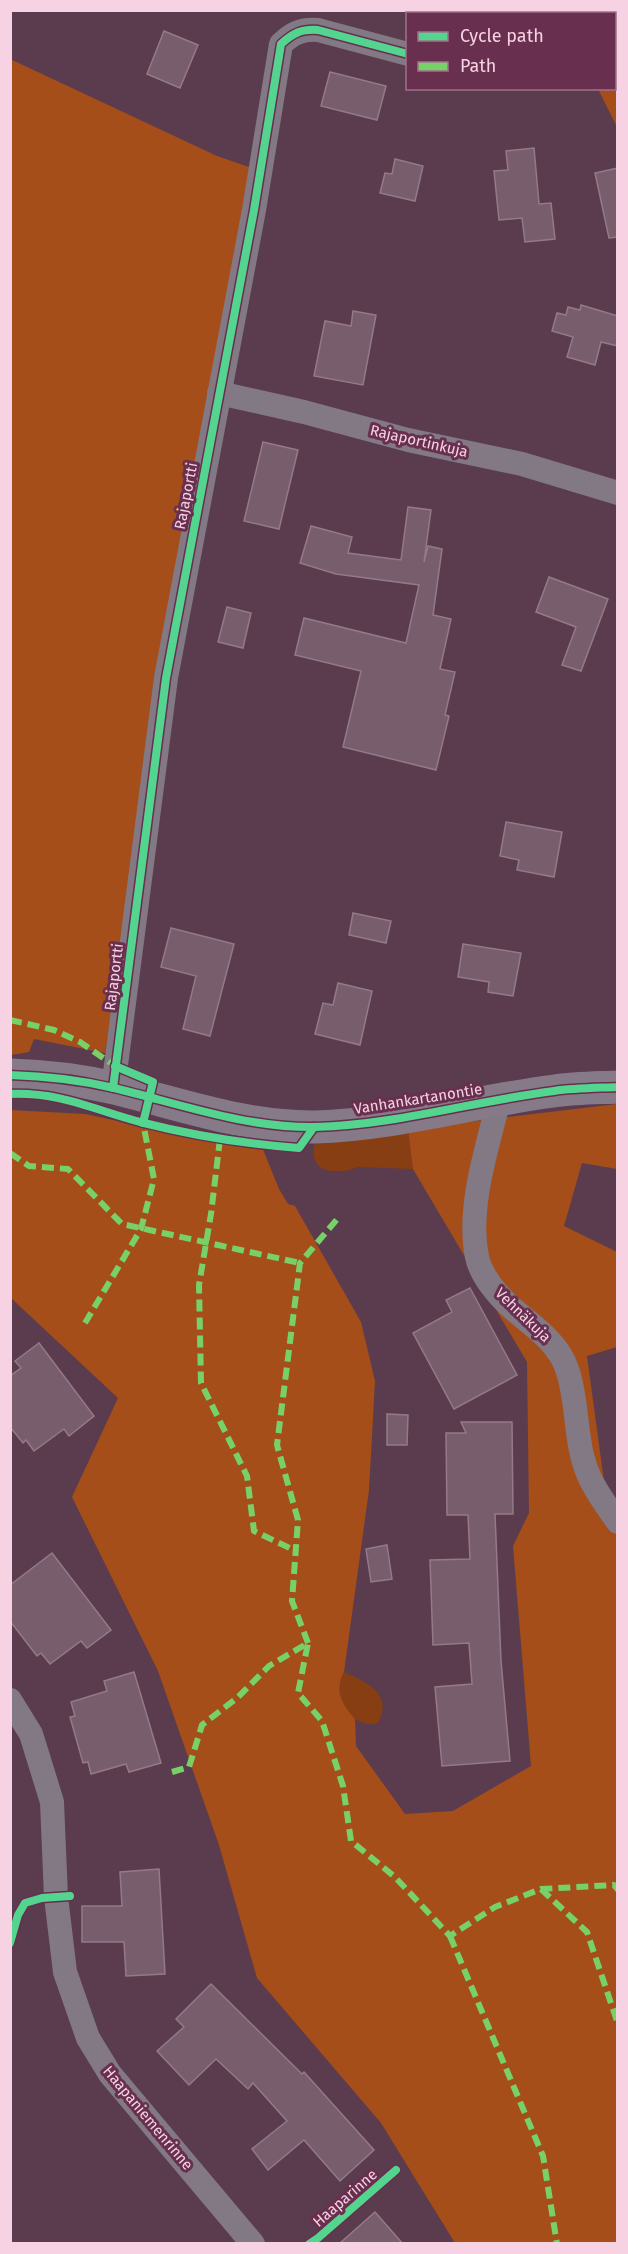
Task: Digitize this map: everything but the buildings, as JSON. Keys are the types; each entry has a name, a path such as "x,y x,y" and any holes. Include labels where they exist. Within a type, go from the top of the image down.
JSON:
{"street":[{"name":"Rajaportti","path":"113,1088 160,722 254,210 281,44 293,33 318,30 406,53"},
{"name":"Rajaportinkuja","path":"219,393 304,412 408,440 522,464 618,493"},
{"name":"Vanhankartanontie","path":"10,1075 40,1076 113,1088 202,1112 261,1124 314,1127 386,1121 555,1090 618,1087"},
{"name":"Vehnäkuja","path":"499,1100 476,1202 474,1231 477,1259 496,1291 553,1345 567,1367 588,1475 618,1522"},
{"name":"Haapaniemenrinne","path":"10,1700 30,1734 52,1802 56,1897 64,1972 88,2038 110,2074 253,2244"}],"shaded area":[{"path":"617,11 617,127 598,90 616,90 616,12 550,12"},
{"path":"10,59 217,156 252,168 105,1053 34,1039 29,1052 11,1055"},
{"path":"617,1104 617,1169 582,1163 564,1226 617,1252 617,1347 587,1356 605,1489 618,1510 617,2243 455,2243 381,2123 257,1978 219,1845 158,1671 72,1497 118,1398 11,1298 10,1110 85,1114 207,1140 262,1147 279,1189 288,1204 295,1206 361,1322 375,1381 369,1490 340,1692 343,1703 355,1719 356,1746 405,1814 453,1811 531,1766 513,1546 529,1513 527,1362 413,1169 408,1129"},
{"path":"408,1129 413,1169 357,1167 332,1171 318,1166 314,1158 314,1146 324,1137"},
{"path":"344,1672 368,1684 380,1696 382,1713 378,1723 368,1724 359,1721 346,1709 340,1691"}],"marked path":[{"path":"10,1020 54,1030 80,1042 115,1066"},
{"path":"85,1323 141,1229 154,1179 143,1123"},
{"path":"220,1139 199,1285 201,1383 247,1476 254,1531 296,1551"},
{"path":"10,1153 29,1166 68,1169 122,1224 300,1263"},
{"path":"308,1643 292,1601 298,1520 277,1445 300,1263 339,1217"},
{"path":"172,1772 189,1767 202,1725 237,1698 269,1666 308,1643 298,1693 322,1721 343,1786 351,1841 395,1877 450,1936 495,1907 541,1889 614,1885 618,1890"},
{"path":"541,1889 587,1932 618,2024"},
{"path":"450,1936 543,2156 557,2244"}],"cycle path":[{"path":"113,1088 166,678 254,210 281,44 298,32 318,30 406,53"},
{"path":"115,1066 153,1082 143,1123"},
{"path":"10,1075 49,1077 114,1088 188,1108 264,1124 315,1127 375,1122 554,1091 618,1087"},
{"path":"10,1094 63,1099 163,1128 260,1144 299,1148 314,1127"},
{"path":"10,1943 18,1915 25,1903 42,1898 70,1896"},
{"name":"Haaparinne","path":"309,2244 396,2170"}]}
